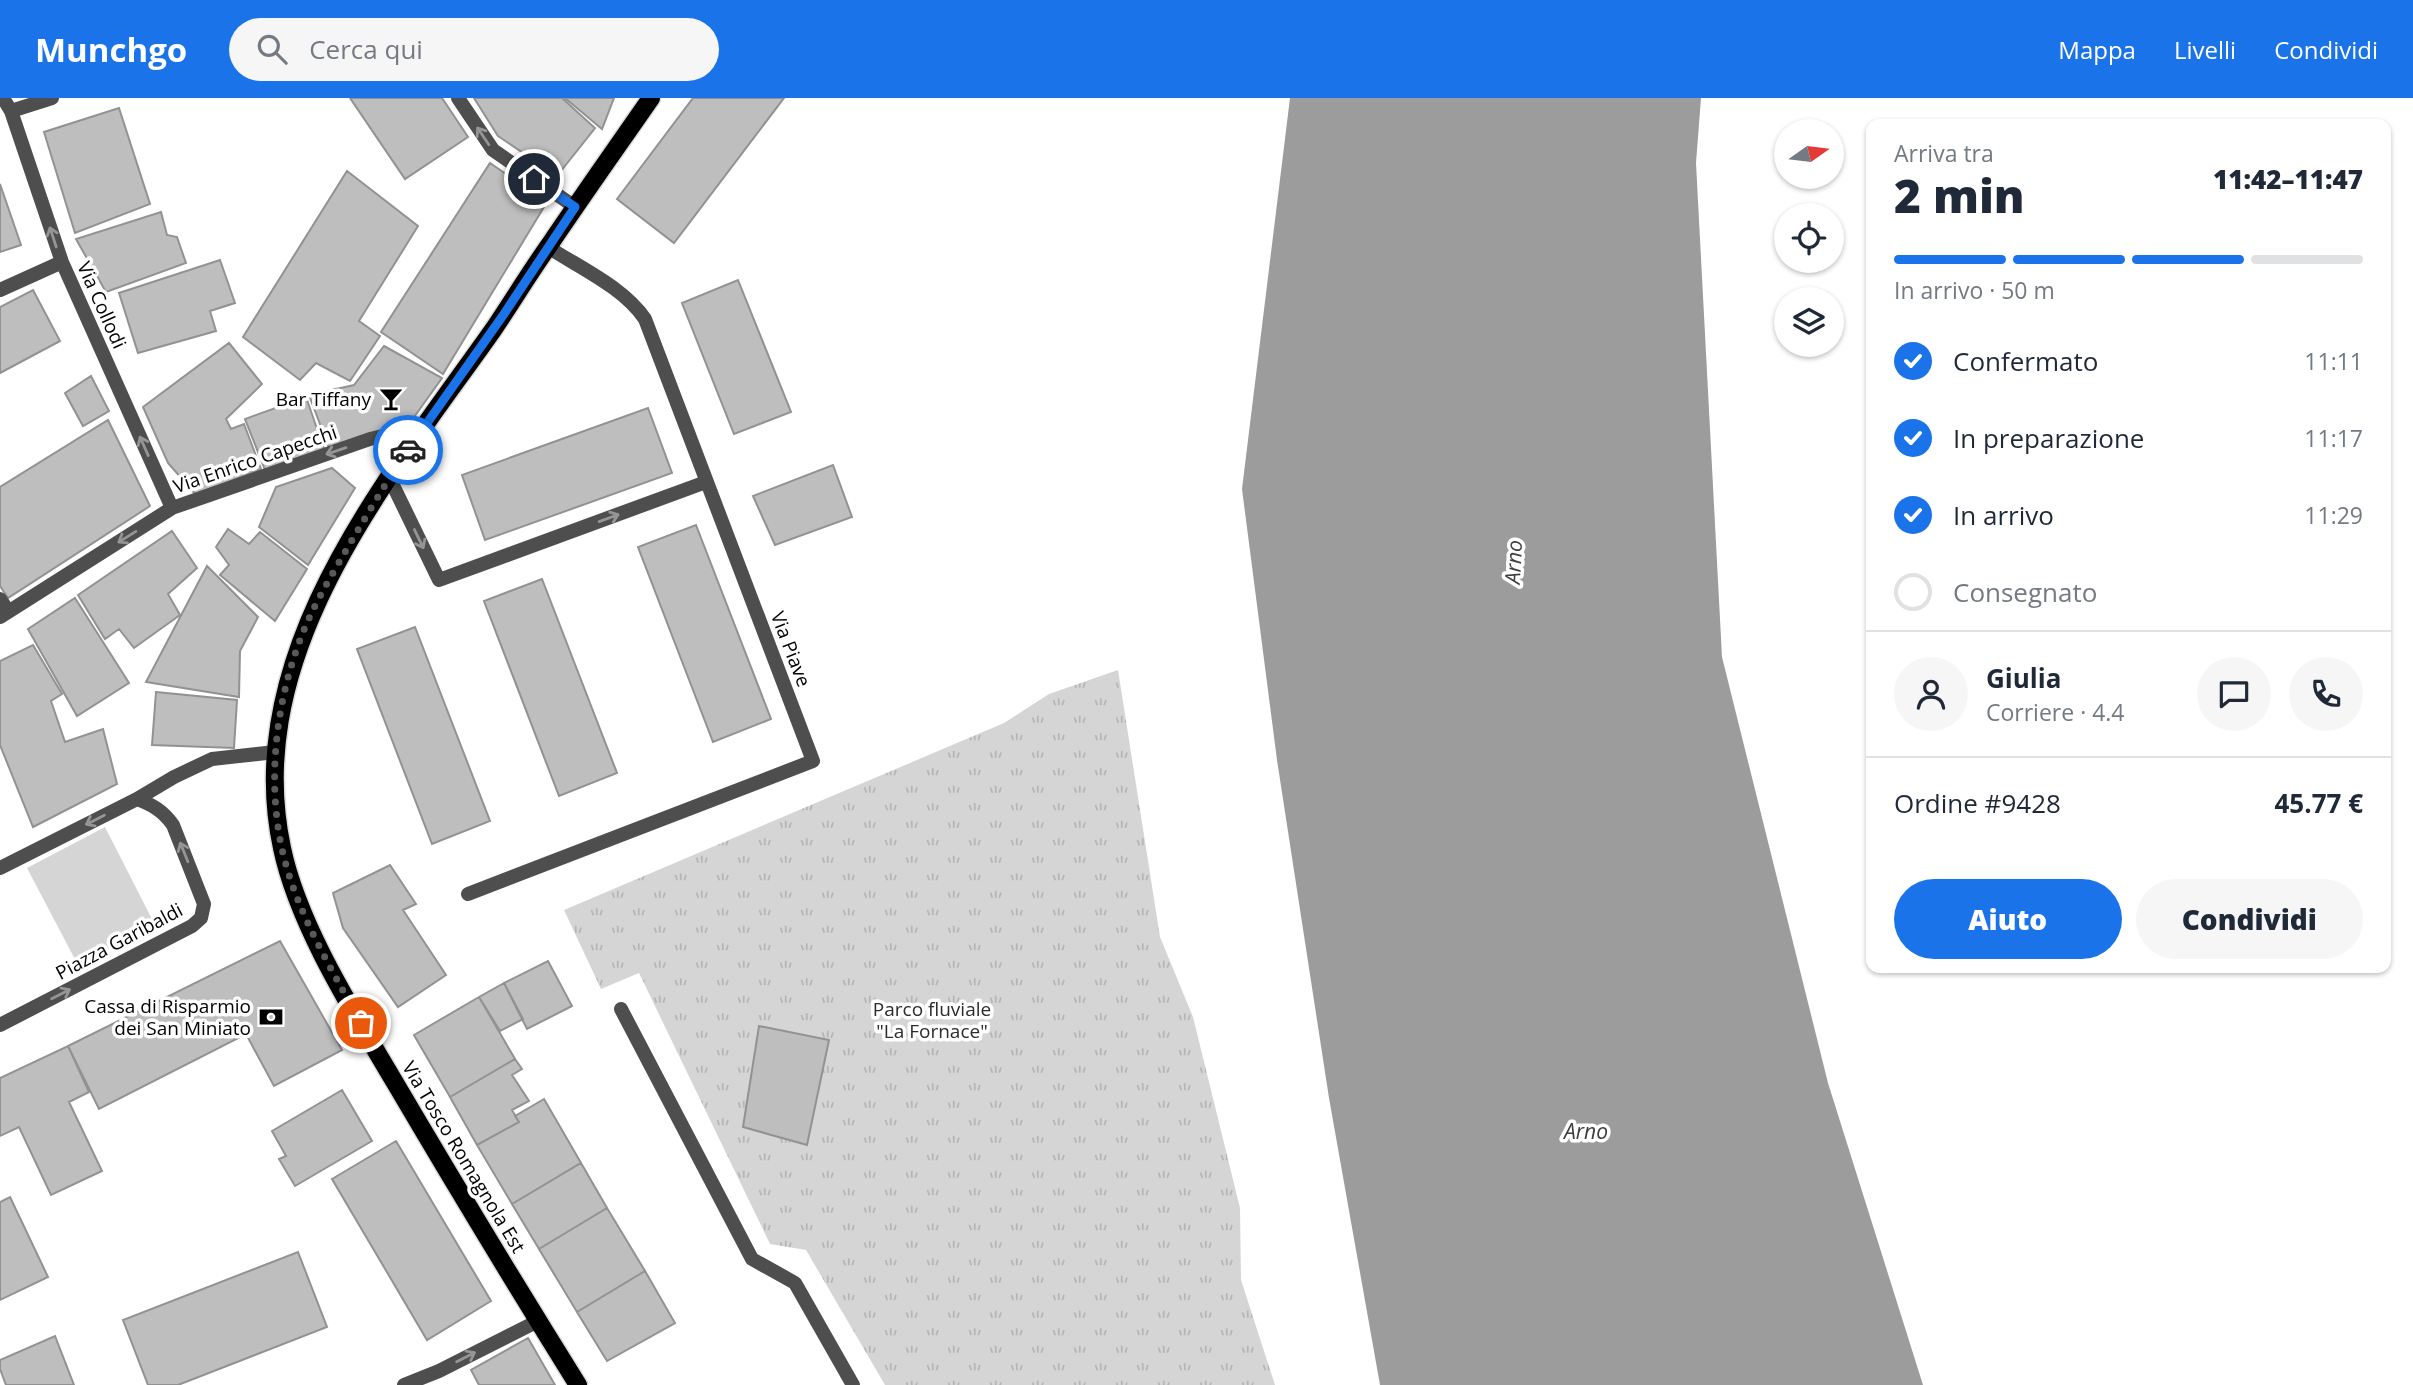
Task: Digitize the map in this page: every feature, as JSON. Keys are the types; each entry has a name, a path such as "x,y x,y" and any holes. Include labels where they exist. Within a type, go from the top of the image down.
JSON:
{"main road":[{"name":"Via Tosco Romagnola Est","path":"578,1385 372,1044 316,940 296,897 282,850 276,807 275,752 290,671 306,625 324,588 389,477 651,98"}],"street":[{"name":"Via Collodi","path":"3,98 11,111 62,262 172,508"},
{"path":"11,111 52,98"},
{"path":"458,98 493,150 575,207"},
{"name":"Via Piave","path":"468,894 813,761 645,319 636,305 548,247"},
{"path":"0,290 62,262"},
{"name":"Via Enrico Capecchi","path":"3,609 172,508 370,439 425,426"},
{"path":"389,477 439,580 706,482"},
{"path":"0,869 212,759 275,752"},
{"name":"Piazza Garibaldi","path":"0,1025 192,926 201,918 204,904 173,825 155,806 137,799"},
{"path":"621,1009 752,1259 795,1283 853,1385"},
{"path":"404,1385 439,1371 538,1321"}],"green space":[{"name":"Parco fluviale \"La Fornace\"","path":"1118,670 1160,937 1193,1017 1240,1208 1241,1280 1275,1385 885,1385 806,1250 770,1244 639,973 601,989 564,910 1004,723 1049,694"},
{"path":"105,827 155,925 78,965 27,868"}],"water":[{"name":"Arno","path":"1290,98 1701,98 1696,163 1722,657 1828,1083 1923,1385 1380,1385 1329,1098 1277,760 1242,489"}],"building":[{"path":"350,98 442,98 468,137 405,179"},
{"path":"474,98 562,98 595,128 557,176 498,136"},
{"path":"565,98 614,98 602,129"},
{"path":"693,98 784,98 674,243 617,199"},
{"path":"119,108 150,204 75,233 44,132"},
{"path":"490,163 547,202 443,374 381,332"},
{"path":"347,171 418,226 359,321 380,336 350,381 316,363 300,380 243,337"},
{"path":"0,184 21,245 0,252"},
{"path":"161,212 167,235 177,237 186,263 106,292 76,239"},
{"path":"220,260 235,303 210,311 216,331 138,353 119,293"},
{"path":"738,280 791,412 734,434 682,303"},
{"path":"33,290 60,341 0,373 0,307"},
{"path":"229,343 262,384 226,419 231,429 244,424 261,469 196,495 168,463 143,407"},
{"path":"384,346 442,378 412,420 329,448 309,395 354,385"},
{"path":"91,376 109,411 83,426 65,393"},
{"path":"306,397 324,449 265,470 245,419"},
{"path":"648,408 672,473 485,540 462,475"},
{"path":"108,420 150,506 8,598 0,586 0,487"},
{"path":"833,465 852,517 775,545 753,496"},
{"path":"332,468 355,488 308,565 259,527 276,487"},
{"path":"696,525 771,719 713,742 638,547"},
{"path":"228,529 249,544 260,532 307,569 275,621 220,575 229,565 216,547"},
{"path":"172,531 197,568 168,594 180,615 134,648 119,629 105,639 78,595"},
{"path":"207,566 258,617 240,651 239,697 146,682"},
{"path":"542,579 617,773 559,796 484,601"},
{"path":"75,598 129,683 77,716 28,629"},
{"path":"415,627 490,821 432,844 357,649"},
{"path":"33,645 62,694 51,701 65,742 103,729 117,784 33,827 0,745 0,661"},
{"path":"156,692 237,700 234,748 152,745"},
{"path":"390,865 416,904 403,910 446,975 398,1007 343,928 333,893"},
{"path":"280,941 342,1050 274,1086 246,1034 99,1109 68,1046"},
{"path":"548,961 572,1006 527,1029 504,983"},
{"path":"504,983 523,1019 500,1031 479,997"},
{"path":"479,997 515,1059 450,1097 414,1035"},
{"path":"759,1026 829,1040 807,1145 743,1127"},
{"path":"68,1046 89,1092 69,1102 102,1171 51,1195 19,1127 0,1136 0,1078"},
{"path":"515,1059 522,1069 512,1075 529,1101 512,1110 519,1122 477,1145 450,1097"},
{"path":"342,1090 372,1141 295,1186 279,1159 286,1156 272,1131"},
{"path":"544,1099 581,1163 512,1204 477,1145 519,1122 515,1116"},
{"path":"396,1141 491,1301 427,1340 332,1179"},
{"path":"581,1163 607,1208 539,1249 512,1204"},
{"path":"10,1197 48,1277 0,1300 0,1202"},
{"path":"607,1208 645,1271 577,1312 539,1249"},
{"path":"298,1252 327,1327 178,1385 148,1385 123,1320"},
{"path":"645,1271 675,1323 607,1361 577,1312"},
{"path":"55,1336 74,1385 6,1385 0,1369 0,1360"},
{"path":"528,1338 555,1385 479,1385 471,1370"}],"way so far":[{"path":"361,1023 296,897 282,850 276,807 275,752 290,671 306,625 356,533 408,450"}],"place":[{"name":"Bar Tiffany","path":"391,399"},
{"name":"Cassa di Risparmio dei San Miniato","path":"271,1017"}],"route":[{"path":"408,450 575,207 534,179"}]}
